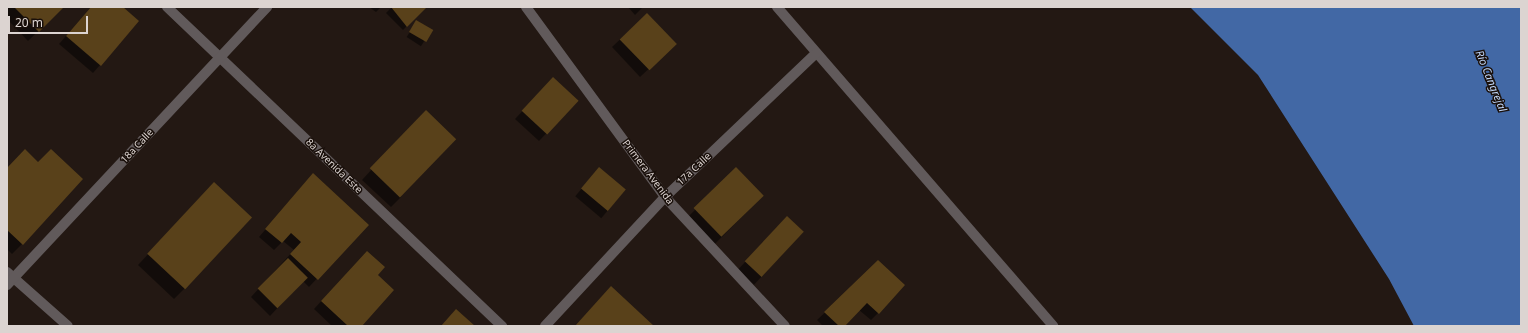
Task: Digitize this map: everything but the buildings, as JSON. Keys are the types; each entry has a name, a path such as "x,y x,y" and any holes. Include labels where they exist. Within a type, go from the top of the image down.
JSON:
{"street":[{"name":"8a Avenida Este","path":"167,7 502,326"},
{"name":"18a Calle","path":"9,278 266,7"},
{"name":"Primera Avenida","path":"526,7 665,197 785,326"},
{"path":"777,7 1053,326"},
{"name":"17a Calle","path":"545,326 665,197 816,53"},
{"path":"9,278 68,326"}],"water":[{"name":"Río Cangrejal","path":"1190,7 1521,7 1521,326 1414,326 1389,279 1258,75"}]}
